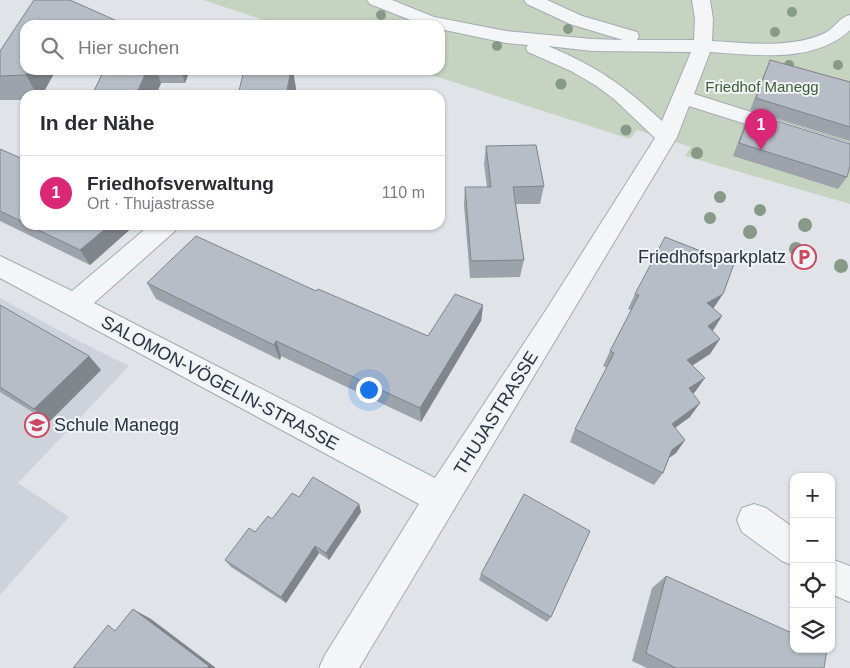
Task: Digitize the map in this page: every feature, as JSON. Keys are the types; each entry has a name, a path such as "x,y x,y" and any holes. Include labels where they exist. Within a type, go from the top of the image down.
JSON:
{"street":[{"path":"376,0 426,20"},
{"path":"533,0 576,20 611,32 682,46"},
{"name":"THUJASTRASSE","path":"338,668 441,498 556,318 660,147 683,97 703,46 704,19 702,0"},
{"path":"799,48 832,36 850,20"},
{"path":"445,24 506,37 592,45 703,46 756,49 850,47"},
{"path":"506,37 562,58 594,75 627,100 660,147"},
{"path":"683,97 850,150"},
{"path":"74,305 160,230"},
{"name":"SALOMON-VÖGELIN-STRASSE","path":"0,266 441,498"},
{"path":"754,520 790,546"},
{"path":"835,578 850,584"}],"shaded area":[{"name":"Schule Manegg","path":"0,298 129,366 18,483 69,517 0,595"}],"green space":[{"name":"Friedhof Manegg","path":"203,0 850,0 850,204 685,156 691,147 637,130 630,139 432,75 445,75 445,20 264,20"}],"building":[{"path":"34,0 70,0 115,20 21,20"},
{"path":"20,21 20,75 26,75 0,76 0,51"},
{"path":"770,60 850,82 850,127 756,98"},
{"path":"102,75 145,75 138,90 94,90"},
{"path":"243,75 290,75 287,90 239,90"},
{"path":"751,113 850,144 850,166 847,177 739,143"},
{"path":"536,145 544,186 513,187 524,260 471,261 465,187 491,187 486,146"},
{"path":"0,149 20,158 20,221 0,211"},
{"path":"38,230 104,230 80,250"},
{"path":"196,236 316,291 318,289 428,336 455,294 483,305 420,408 276,341 274,345 147,283"},
{"path":"665,237 734,264 723,294 707,303 722,316 708,326 720,339 687,360 705,378 689,388 700,403 672,424 685,440 672,450 663,473 575,429 614,353 610,351 639,295 635,294"},
{"path":"0,305 89,356 34,409 0,387"},
{"path":"313,477 359,504 326,553 315,546 281,597 225,560 249,528 255,532 268,516 272,519 292,493 299,497"},
{"path":"524,494 590,531 551,617 481,574"},
{"path":"666,576 790,632 790,653 826,653 824,668 676,668 646,653"},
{"path":"133,609 209,666 207,668 73,668 108,625 115,631"}],"place":[{"name":"Friedhofsverwaltung","path":"761,150"},
{"name":"Friedhofsparkplatz","path":"804,257"},
{"name":"Schule Manegg","path":"37,425"}]}
